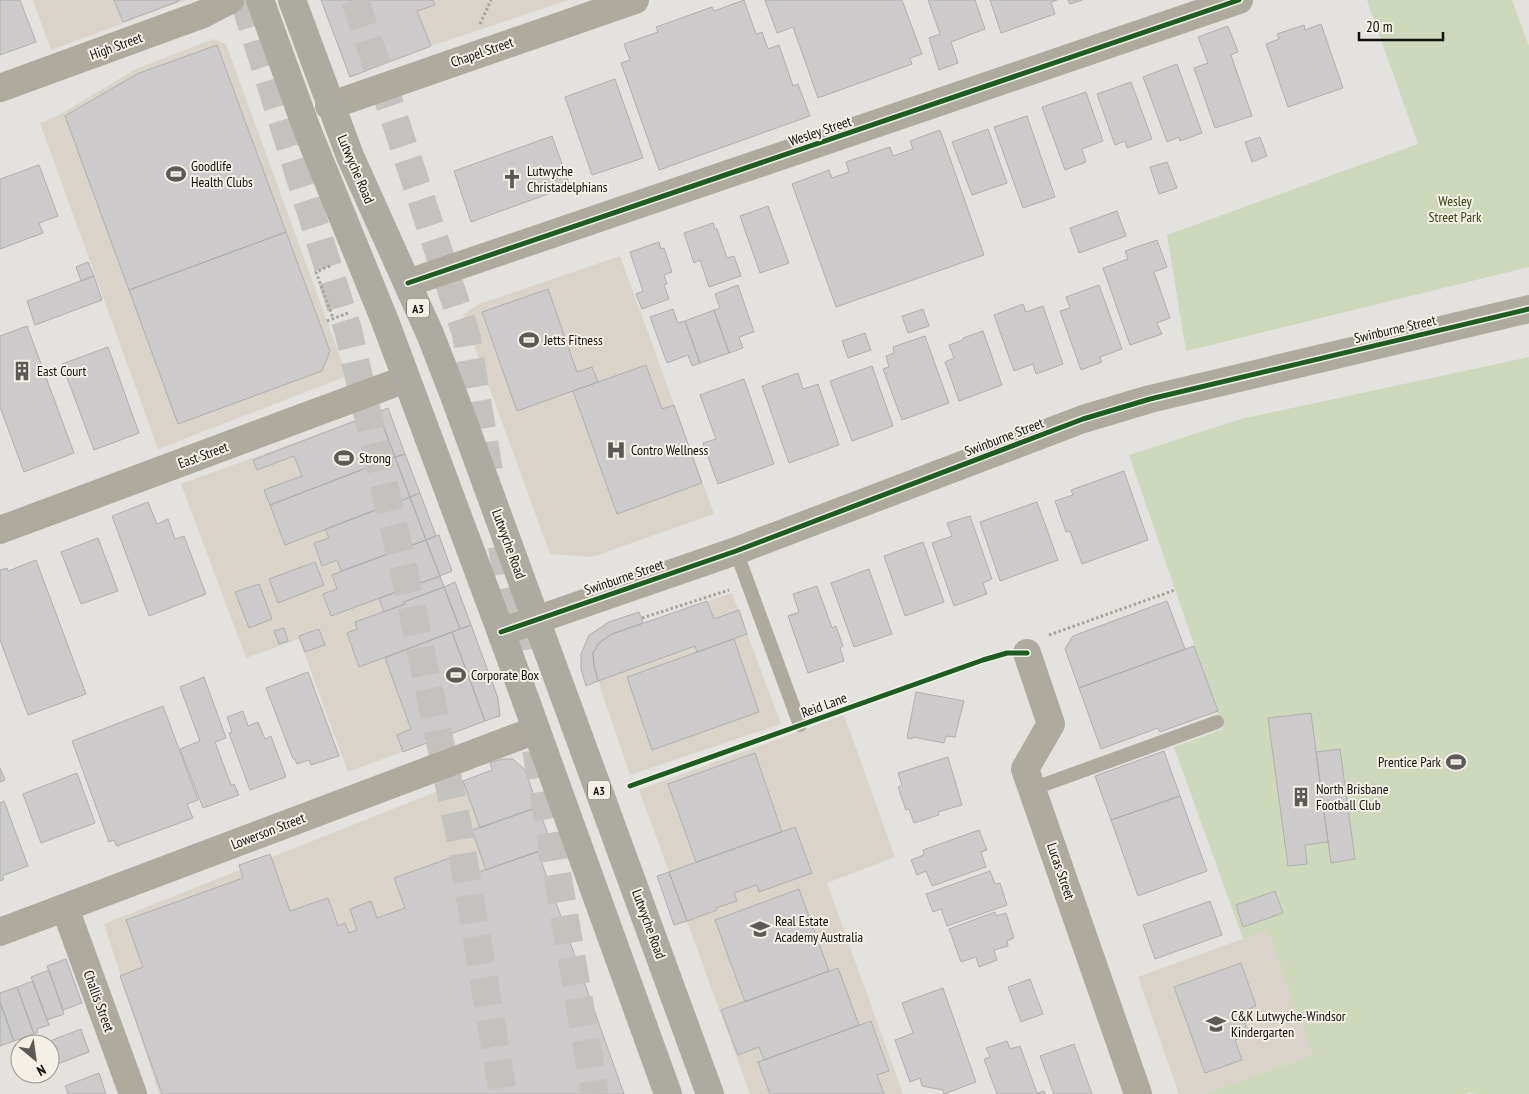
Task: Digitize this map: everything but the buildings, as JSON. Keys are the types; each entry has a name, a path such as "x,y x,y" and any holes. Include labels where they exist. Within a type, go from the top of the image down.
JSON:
{"highway":[{"path":"260,0 308,132 385,321 501,632 668,1094"},
{"name":"Lutwyche Road","path":"292,0 330,106 369,202 408,283 454,393 710,1094"}],"street":[{"name":"High Street","path":"0,88 203,14 230,0"},
{"name":"Chapel Street","path":"330,106 635,0"},
{"name":"Wesley Street","path":"408,283 1239,0"},
{"name":"Swinburne Street","path":"501,632 736,550 1102,413 1159,396 1529,309"},
{"name":"East Street","path":"0,530 406,379"},
{"name":"Lucas Street","path":"1037,644 1051,724 1025,769 1138,1094"},
{"name":"Lowerson Street","path":"0,932 536,730"},
{"name":"Challis Street","path":"65,908 133,1094"}],"lane":[{"name":"Reid Lane","path":"736,550 800,725"},
{"path":"1032,789 1217,722"}],"path":[{"path":"480,24 491,0"},
{"path":"330,266 316,272 333,318"},
{"path":"327,321 348,313"},
{"path":"642,618 729,590"},
{"path":"1037,644 1175,590"}],"shaded area":[{"path":"33,0 186,0 51,50"},
{"path":"321,0 569,0 431,46 350,77"},
{"path":"213,39 226,44 347,376 158,449 40,123 59,115 136,69"},
{"path":"620,256 714,514 592,557 550,554 463,315 479,304"},
{"path":"378,412 460,629 452,633 485,721 348,772 299,639 246,658 181,484"},
{"path":"732,593 781,724 630,775 598,681 612,634"},
{"path":"844,715 895,857 827,883 903,1094 750,1094 639,790"},
{"path":"496,768 513,768 538,852 624,1094 159,1094 104,924"},
{"path":"1267,930 1312,1055 1204,1094 1179,1094 1138,977"}],"green space":[{"name":"Wesley Street Park","path":"1367,0 1512,0 1529,46 1529,267 1186,351 1167,235 1418,144"},
{"name":"Prentice Park","path":"1529,357 1529,1094 1478,1094 1468,1092 1467,1094 1204,1094 1312,1055 1267,930 1243,939 1174,747 1223,729 1129,455 1241,419"}],"tunnel":[{"path":"244,0 348,330 404,571 459,832 503,1094"},
{"path":"355,0 466,334 489,471"},
{"path":"502,546 519,651"},
{"path":"536,750 595,1094"}],"cycle path":[{"path":"408,283 1239,0"},
{"path":"501,632 736,551 1083,419 1150,399 1529,309"},
{"path":"630,786 983,660 1007,653 1027,653"}],"place":[{"name":"Goodlife Health Clubs","path":"176,174"},
{"name":"Lutwyche Christadelphians","path":"512,179"},
{"name":"Jetts Fitness","path":"529,340"},
{"name":"East Court","path":"22,371"},
{"name":"Contro Wellness","path":"616,450"},
{"name":"Strong","path":"344,458"},
{"name":"Corporate Box","path":"456,675"},
{"name":"Prentice Park","path":"1456,762"},
{"name":"North Brisbane Football Club","path":"1301,797"},
{"name":"Real Estate Academy Australia","path":"760,929"},
{"name":"C&K Lutwyche-Windsor Kindergarten","path":"1216,1024"}]}
